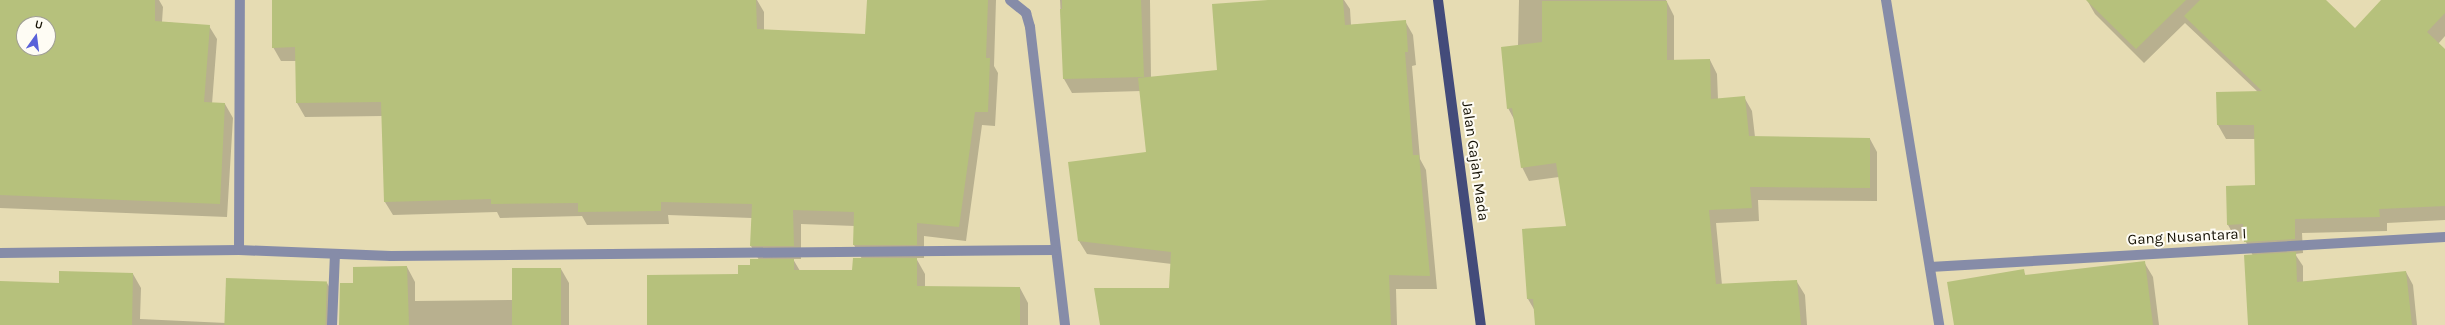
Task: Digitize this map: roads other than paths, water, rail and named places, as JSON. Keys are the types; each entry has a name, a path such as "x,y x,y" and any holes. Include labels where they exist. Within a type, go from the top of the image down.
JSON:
{"main road":[{"name":"Jalan Gajah Mada","path":"1438,0 1481,325"}],"street":[{"path":"239,250 240,0"},
{"path":"1010,0 1026,13 1030,27 1065,325"},
{"path":"1886,0 1939,325"},
{"name":"Gang Nusantara I","path":"1930,267 2445,237"},
{"path":"0,253 239,250 391,256 1055,250"},
{"path":"332,325 335,254"}]}
